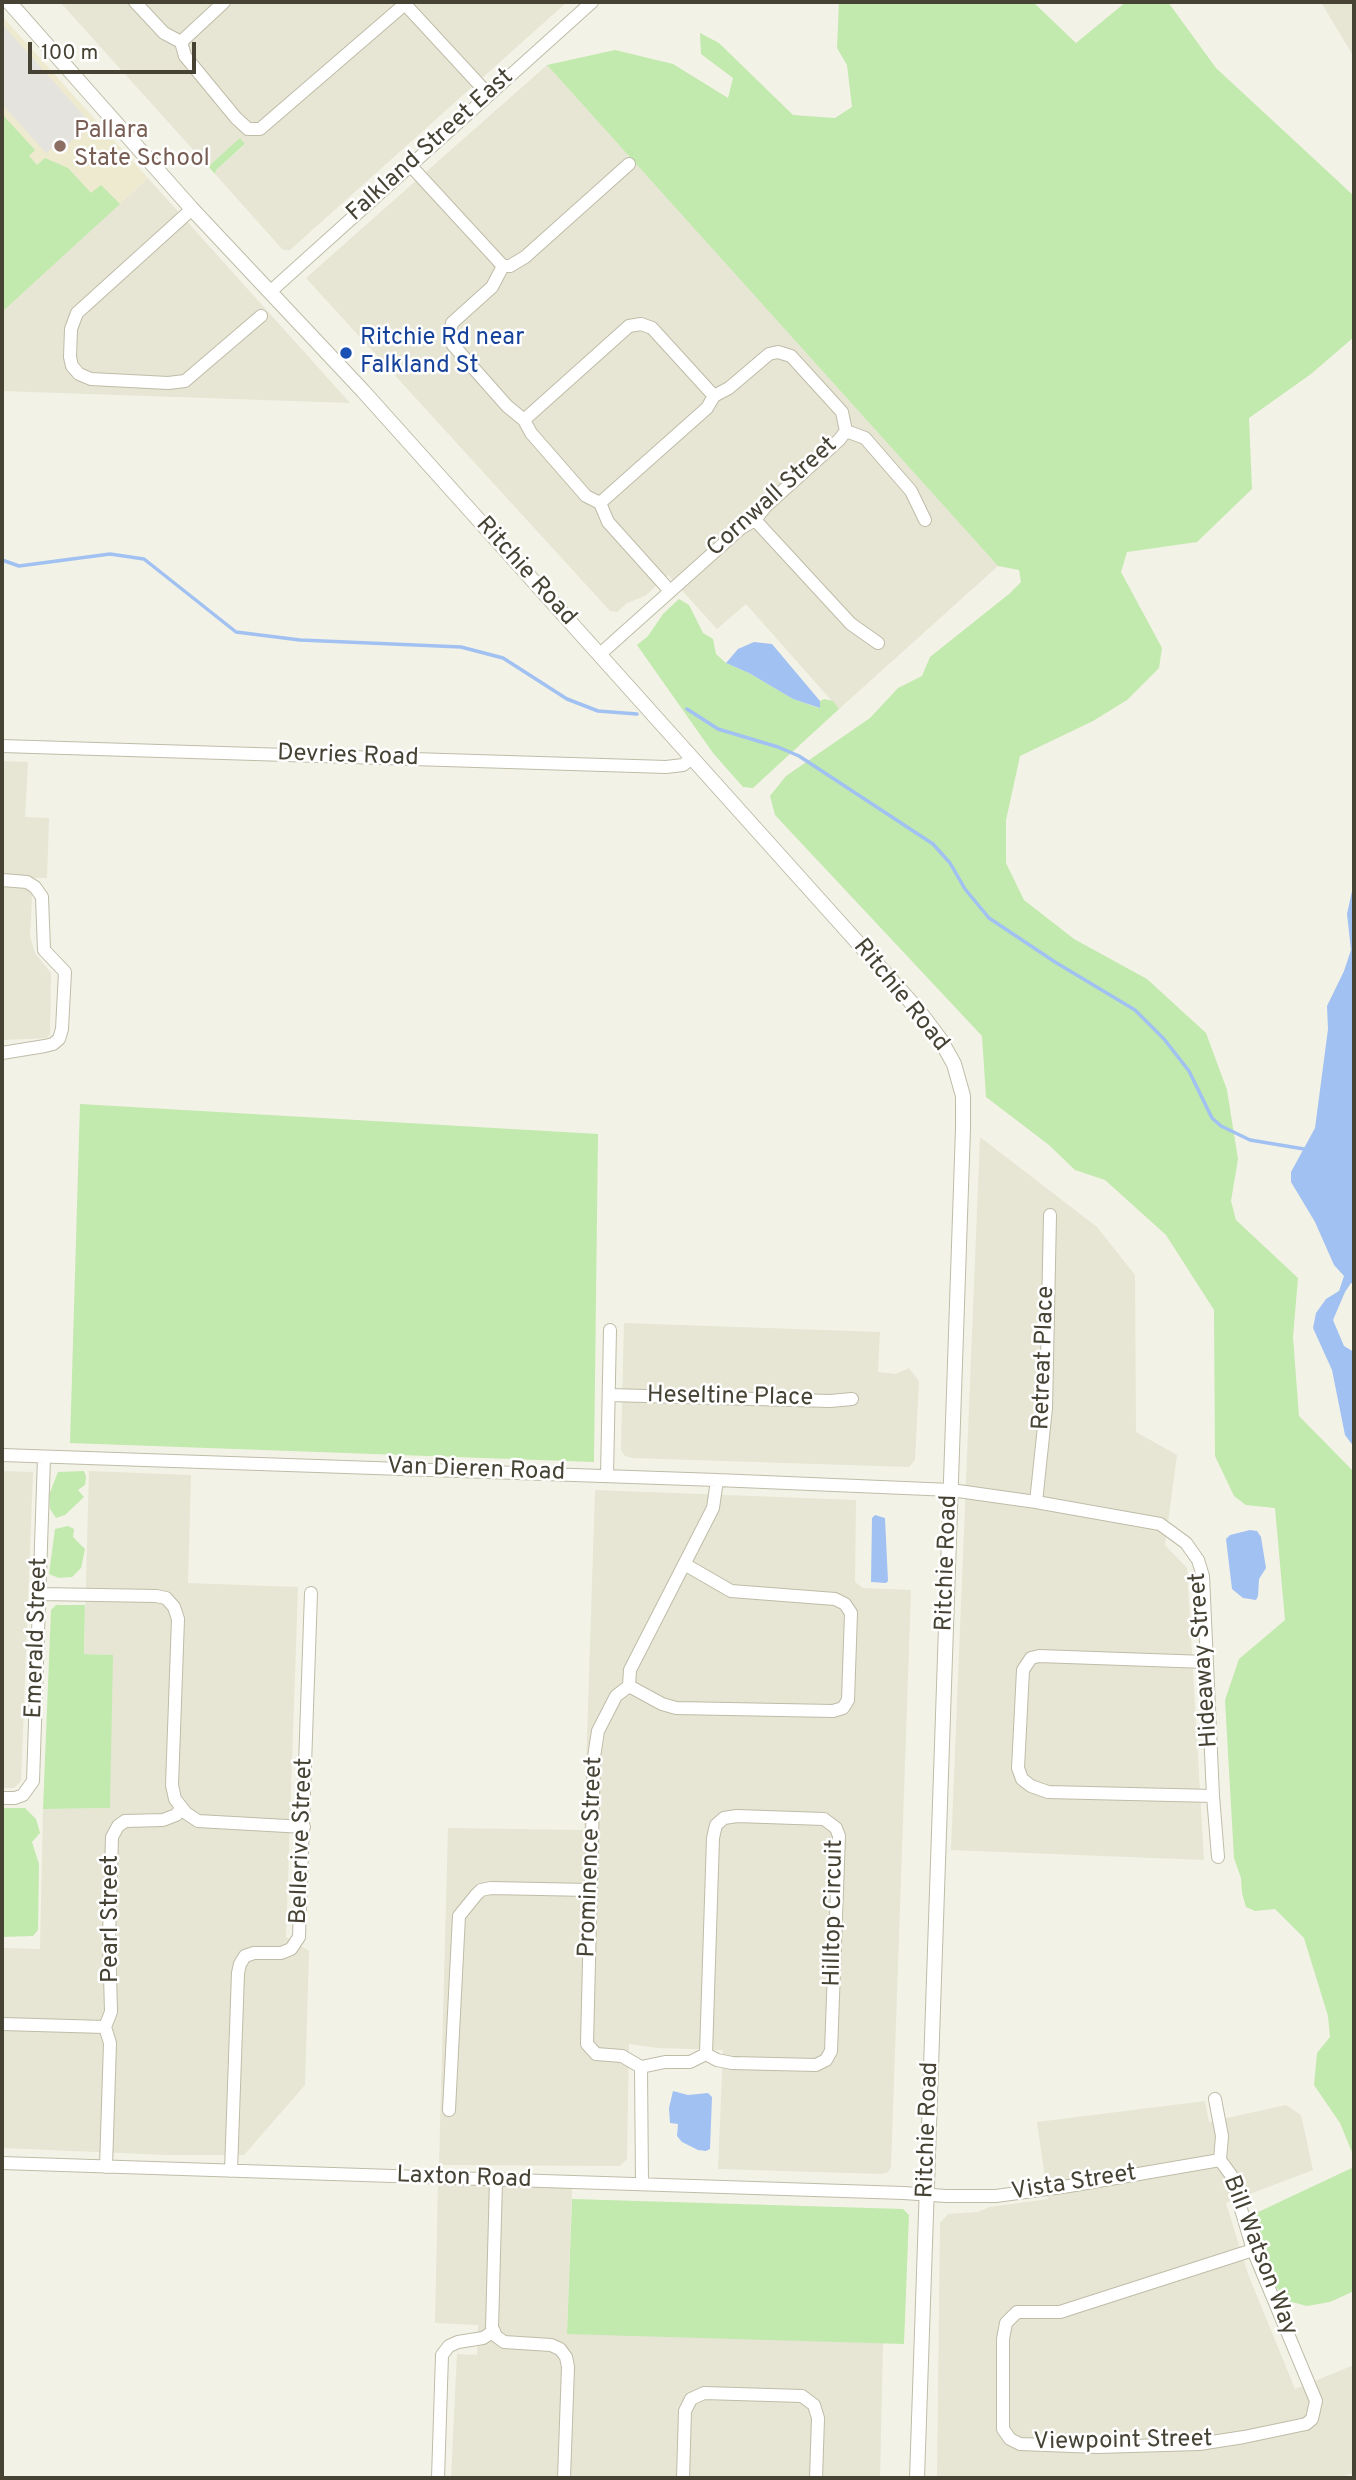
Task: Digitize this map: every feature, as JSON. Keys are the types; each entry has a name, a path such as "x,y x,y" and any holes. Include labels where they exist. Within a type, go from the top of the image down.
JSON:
{"street":[{"name":"Ritchie Road","path":"9,2 192,209 271,291 919,1012 954,1064 963,1096 963,1128 917,2478"},
{"path":"135,2 164,33 181,42 185,56 248,129 260,129 404,3 488,94"},
{"path":"181,42 224,2"},
{"name":"Falkland Street East","path":"271,291 592,2"},
{"path":"410,165 503,266 510,266 526,257 629,164"},
{"path":"192,209 77,313 71,329 72,366 79,374 91,379 168,383 185,381 261,316"},
{"path":"503,266 492,287 452,323 449,337 453,345 507,406 524,420 531,433 586,496 600,503 608,522 670,591"},
{"path":"524,420 629,326 641,324 652,328 714,396"},
{"name":"Cornwall Street","path":"599,655 741,528 755,520 766,506 839,440 846,430 842,412 791,356 778,352 769,354 729,388 714,396 707,408 600,503"},
{"path":"846,430 865,438 911,491 925,520"},
{"path":"755,520 851,624 878,643"},
{"name":"Devries Road","path":"2,746 666,768 683,765 692,758"},
{"path":"2,880 27,882 35,887 42,897 44,950 65,972 62,1029 58,1039 45,1046 2,1053"},
{"name":"Retreat Place","path":"1036,1502 1046,1408 1050,1215"},
{"path":"607,1476 610,1329"},
{"name":"Heseltine Place","path":"609,1395 830,1401 852,1399"},
{"name":"Van Dieren Road","path":"2,1455 951,1490"},
{"name":"Emerald Street","path":"2,1798 23,1795 33,1781 44,1457"},
{"name":"Prominence Street","path":"641,2067 622,2056 596,2054 587,2045 594,1757 598,1731 616,1696 629,1686 630,1670 713,1508 717,1480"},
{"name":"Hideaway Street","path":"951,1490 1160,1524 1186,1543 1198,1560 1203,1576 1218,1857"},
{"path":"629,1686 662,1704 676,1708 833,1712 843,1707 848,1700 851,1613 845,1604 835,1599 730,1591 686,1565"},
{"name":"Bellerive Street","path":"231,2171 237,1973 245,1956 254,1953 281,1953 291,1949 299,1937 311,1592"},
{"path":"40,1594 166,1598 174,1607 178,1619 172,1785 175,1799 198,1821 304,1827"},
{"path":"1206,1662 1039,1656 1031,1658 1023,1670 1018,1768 1023,1779 1031,1786 1048,1792 1213,1796"},
{"name":"Pearl Street","path":"106,2167 110,2043 105,2027 111,2011 109,1937 112,1837 118,1826 125,1821 163,1820 176,1815 182,1808"},
{"name":"Hilltop Circuit","path":"737,1816 824,1819 836,1828 839,1836 831,2051 825,2060 816,2065 732,2063 706,2054 713,1838 716,1825 724,1818 737,1816"},
{"path":"449,2110 459,1916 481,1890 589,1890"},
{"path":"2,2024 105,2027"},
{"name":"Hilltop Circuit","path":"641,2067 665,2062 690,2063 706,2054"},
{"path":"641,2067 642,2184"},
{"name":"Bill Watson Way","path":"1215,2099 1222,2136 1220,2160 1231,2175 1253,2250 1316,2401 1315,2411"},
{"name":"Vista Street","path":"927,2196 996,2196 1220,2160"},
{"name":"Laxton Road","path":"2,2163 904,2193 927,2196"},
{"path":"496,2180 494,2331 504,2342 551,2345 560,2349 566,2357 568,2367 564,2478"},
{"name":"Viewpoint Street","path":"1253,2250 1060,2312 1017,2312 1006,2323 1003,2339 1003,2429 1010,2438 1020,2444 1098,2447 1199,2444 1306,2424 1315,2411"},
{"path":"438,2478 442,2355 449,2346 483,2338 494,2331"},
{"path":"683,2478 685,2411 691,2399 704,2393 802,2396 814,2405 818,2418 816,2478"}],"shaded area":[{"path":"60,2 567,2 290,250 283,250 215,174 216,170 245,145 240,139 211,164 206,164"},
{"path":"1354,2 1354,57 1322,4"},
{"name":"Pallara State School","path":"2,16 148,178 2,312"},
{"path":"2,24 85,117 79,124 84,130 58,153 53,147 46,153 2,104"},
{"path":"547,65 998,566 839,709 746,604 717,629 668,575 645,596 627,603 617,612 610,611 306,278"},
{"path":"148,178 350,403 2,391 2,312"},
{"path":"2,761 28,762 25,817 49,818 47,878 33,878 30,936 35,953 51,973 50,1034 47,1038 2,1040"},
{"path":"980,1137 1097,1227 1135,1275 1136,1432 1177,1455 1165,1545 1187,1568 1204,1860 951,1850"},
{"path":"624,1323 880,1332 878,1372 896,1374 909,1368 919,1381 915,1460 909,1467 625,1456 621,1450"},
{"path":"2,1471 33,1472 21,1781 14,1788 2,1788"},
{"path":"89,1471 191,1475 188,1583 298,1587 286,1937 309,1951 305,2085 244,2155 168,2155 2,2148 2,1948 40,1949 43,1809 110,1808 112,1655 84,1654"},
{"path":"595,1490 856,1500 855,1582 863,1588 911,1590 891,2167 888,2172 882,2174 718,2169 723,2050 658,2048 629,2044 627,2159 620,2166 439,2165 448,1828 584,1830"},
{"path":"1205,2101 1209,2122 1286,2105 1301,2115 1313,2170 1226,2203 1248,2274 1295,2389 1354,2365 1354,2473 1338,2478 937,2478 940,2223 948,2214 977,2212 990,2207 1048,2199 1037,2122"},
{"path":"438,2183 572,2188 567,2333 883,2343 880,2478 451,2478 457,2354 477,2355 478,2325 435,2323"}],"green space":[{"path":"839,2 1033,2 1076,43 1126,2 1168,2 1216,68 1354,196 1354,337 1311,374 1249,418 1252,489 1197,542 1127,552 1121,572 1162,648 1159,668 1127,700 1093,721 1020,756 1006,820 1006,863 1024,900 1074,939 1147,979 1206,1033 1227,1090 1238,1159 1231,1201 1236,1220 1298,1278 1293,1337 1299,1416 1354,1472 1354,2157 1340,2123 1314,2085 1317,2053 1330,2037 1328,2016 1304,1938 1275,1909 1255,1911 1246,1907 1234,1858 1225,1700 1239,1659 1285,1620 1275,1508 1246,1505 1234,1496 1215,1456 1214,1310 1166,1235 1105,1180 1075,1170 1049,1145 986,1097 982,1036 775,815 770,796 786,776 870,718 898,688 922,676 930,657 1021,582 1019,570 998,566 547,65 615,50 673,64 728,98 733,78 701,54 700,33 719,43 793,115 835,118 852,107 847,65 837,48"},
{"path":"2,114 35,150 29,156 37,165 45,158 68,168 91,193 101,185 120,204 2,312"},
{"path":"240,138 245,144 216,170 215,174 206,164 211,164"},
{"path":"679,599 689,605 703,633 713,639 716,654 726,663 793,699 819,708 820,701 824,699 833,701 839,709 753,788 743,787 713,753 637,645"},
{"path":"80,1104 598,1134 594,1462 70,1443"},
{"path":"84,1471 85,1485 78,1490 84,1497 65,1515 56,1518 50,1509 49,1495 58,1472"},
{"path":"68,1526 74,1529 73,1537 85,1549 81,1568 72,1577 59,1578 49,1574 55,1529"},
{"path":"56,1605 85,1605 84,1654 113,1655 110,1808 43,1809 51,1610"},
{"path":"2,1808 25,1808 36,1819 40,1833 32,1842 39,1864 38,1930 33,1936 2,1937"},
{"path":"1354,2167 1354,2291 1330,2302 1307,2306 1288,2301 1276,2287 1254,2214"},
{"path":"572,2199 903,2209 909,2215 904,2344 567,2334"}],"water":[{"path":"754,642 772,644 820,701 820,708 793,699 726,663 738,649"},
{"path":"1354,882 1354,1284 1351,1283 1345,1292 1333,1320 1344,1346 1354,1352 1354,1447 1345,1435 1332,1370 1313,1328 1316,1313 1326,1299 1339,1291 1344,1276 1334,1265 1315,1222 1291,1182 1291,1172 1315,1128 1328,1029 1327,1006 1351,950 1347,914"},
{"path":"875,1515 885,1518 886,1583 871,1582 872,1518"},
{"path":"1257,1531 1261,1537 1266,1568 1259,1579 1256,1600 1243,1598 1232,1589 1226,1539 1230,1535"},
{"path":"673,2091 688,2095 708,2093 712,2097 710,2149 698,2150 682,2142 677,2136 678,2124 670,2123 669,2108"}],"waterway":[{"path":"2,560 19,566 110,554 144,559 236,632 300,640 461,647 503,658 567,699 598,711 637,714"},
{"path":"687,709 718,729 799,756 933,844 989,918 1135,1010 1164,1039 1189,1071 1212,1118 1221,1126 1250,1140 1304,1149"}],"place":[{"name":"Pallara State School","path":"60,146"},
{"name":"Ritchie Rd near Falkland St","path":"346,353"}]}
